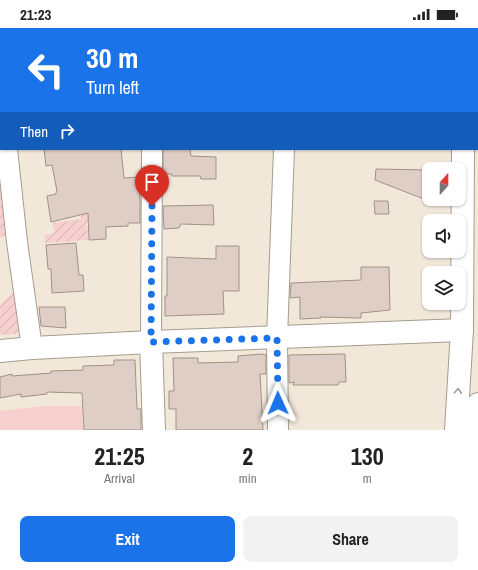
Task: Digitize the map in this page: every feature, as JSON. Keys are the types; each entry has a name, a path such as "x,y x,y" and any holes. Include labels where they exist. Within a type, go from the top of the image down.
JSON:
{"street":[{"path":"152,150 151,342 154,430"},
{"path":"278,430 277,338 284,150"},
{"path":"456,430 462,330 463,150"},
{"path":"5,152 9,243 32,348"},
{"path":"0,351 151,342 462,330"},
{"path":"476,430 478,404"}],"shaded area":[{"path":"0,162 11,228 5,236 0,237"},
{"path":"96,209 107,221 87,223 88,240 45,243 45,235 54,233 53,223 81,219 81,213"},
{"path":"14,291 21,326 16,334 0,335 0,305"},
{"path":"45,406 82,406 83,430 0,430 0,411"}],"building":[{"path":"44,150 121,150 124,178 138,177 140,223 128,223 128,226 106,227 106,239 89,240 88,213 51,222 47,196 56,194 57,191 52,165 46,166"},
{"path":"163,150 190,150 191,156 216,157 216,179 201,179 200,176 172,176 172,174 163,174"},
{"path":"376,169 422,170 422,198 375,180"},
{"path":"374,201 388,201 389,214 375,214"},
{"path":"213,205 214,225 181,224 179,228 164,229 163,206"},
{"path":"76,243 79,275 83,275 84,291 52,293 51,269 48,269 46,245"},
{"path":"216,246 239,246 239,291 223,291 224,314 165,316 165,296 167,296 167,257 216,259"},
{"path":"361,267 389,267 390,310 361,313 361,318 320,317 321,318 300,319 300,297 290,298 291,283 361,280"},
{"path":"39,307 65,307 66,328 41,326"},
{"path":"345,354 346,382 339,382 338,385 293,385 294,382 289,383 289,355"},
{"path":"266,355 266,374 260,374 263,430 176,430 176,409 169,409 169,391 174,391 173,358 198,358 198,363 238,362 238,356"},
{"path":"114,360 135,360 137,409 141,409 141,430 84,430 82,393 47,392 47,394 21,397 21,394 0,398 0,377 12,374 12,376 51,373 51,371 83,370 83,366 114,365"}],"route":[{"path":"152,206 151,342 277,338 278,403"}]}
